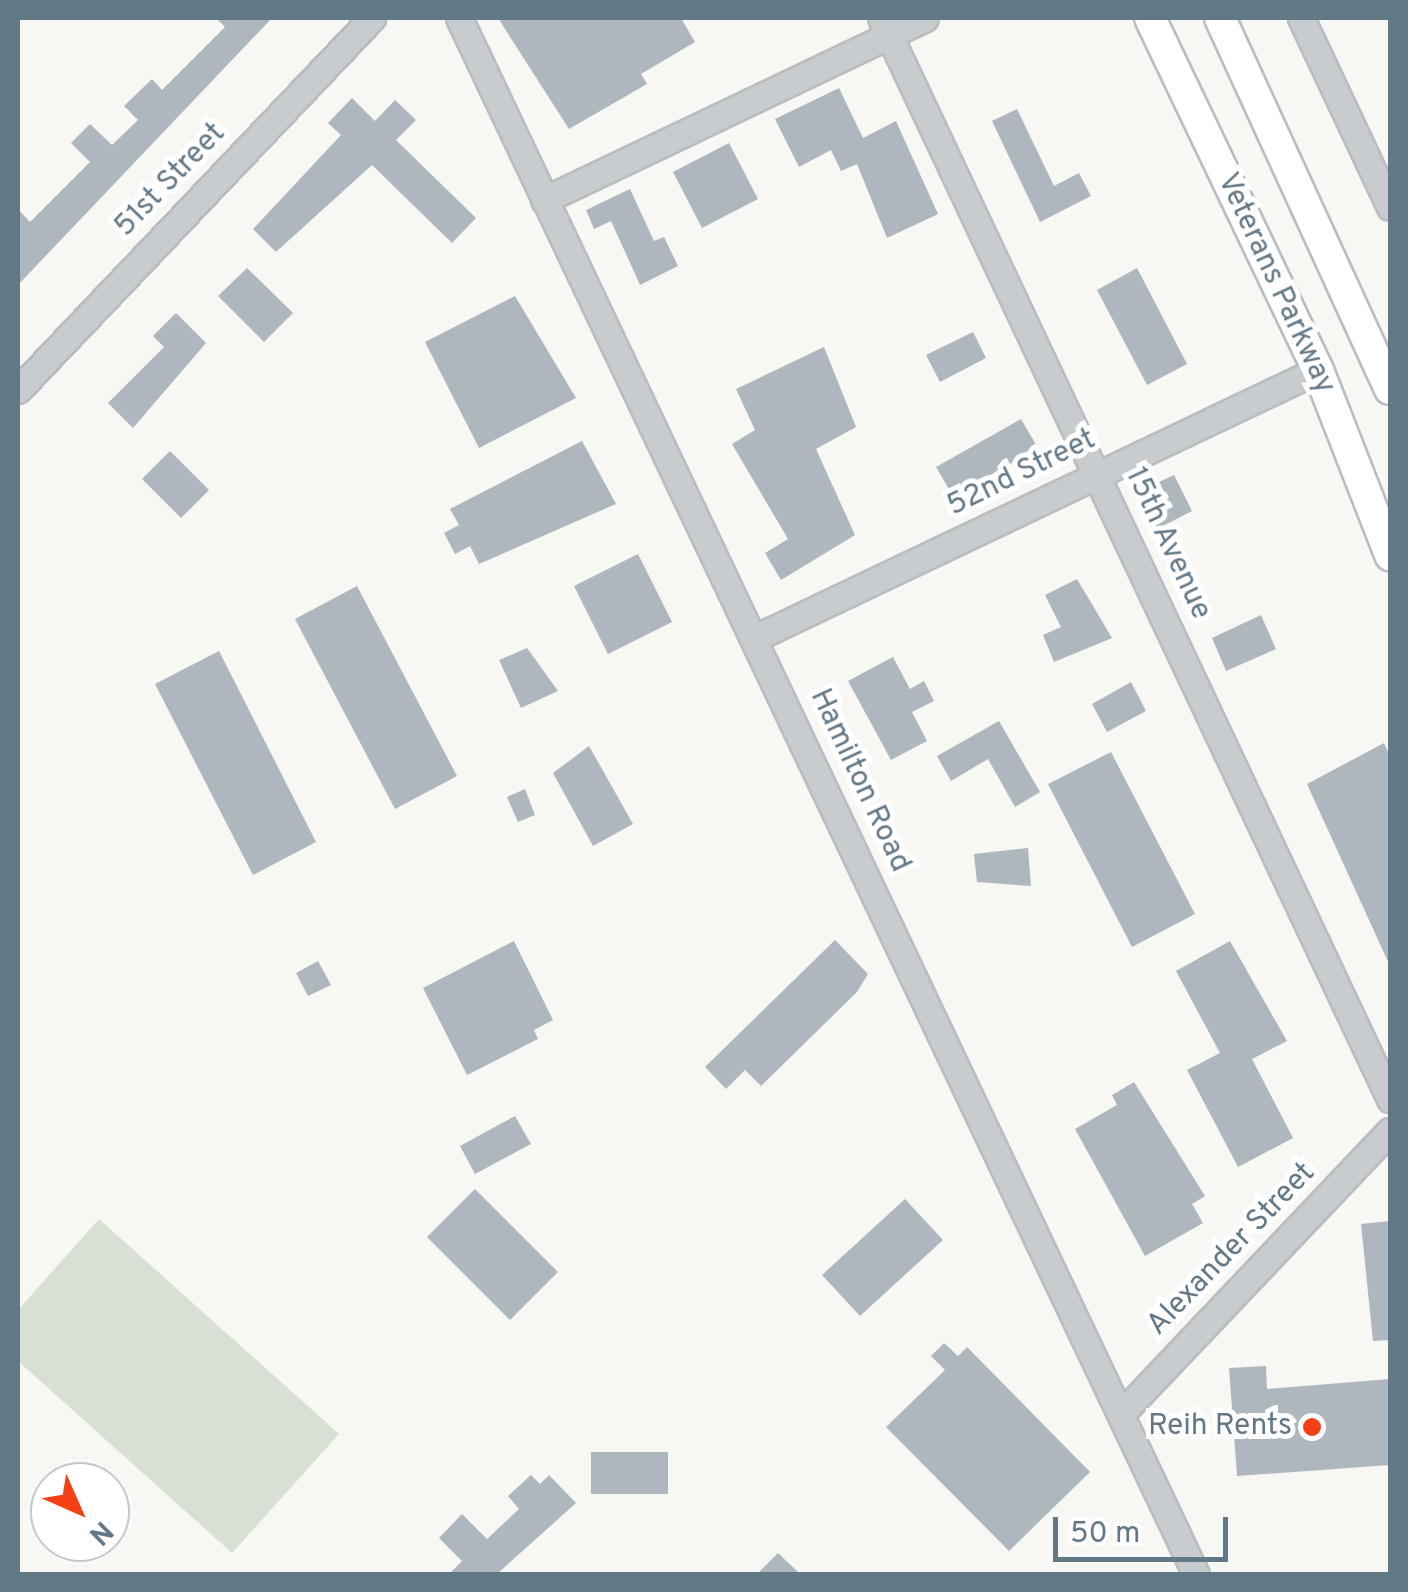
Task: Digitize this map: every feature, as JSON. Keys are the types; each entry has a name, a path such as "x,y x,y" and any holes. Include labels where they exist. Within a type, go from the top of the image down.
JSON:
{"main road":[{"name":"Veterans Parkway","path":"1150,18 1318,370 1390,555"},
{"name":"Veterans Parkway","path":"1220,18 1390,389"}],"street":[{"name":"51st Street","path":"18,390 372,18"},
{"name":"Hamilton Road","path":"459,18 756,638 1196,1574"},
{"path":"544,200 885,26 925,18"},
{"path":"1300,18 1390,207"},
{"name":"15th Avenue","path":"885,26 1390,1100"},
{"name":"52nd Street","path":"756,638 1318,370"},
{"name":"Alexander Street","path":"1121,1414 1390,1131"}],"shaded area":[{"path":"99,1219 339,1434 232,1553 18,1361 18,1310"}],"building":[{"path":"216,18 272,18 18,285 18,209 30,222 90,162 71,143 90,124 112,145 138,120 124,106 152,79 162,90 225,27"},
{"path":"498,18 681,18 695,42 641,74 647,84 569,129"},
{"path":"839,88 863,138 896,121 938,214 887,238 857,164 841,171 831,150 799,167 775,119"},
{"path":"352,98 375,121 395,100 416,120 396,140 476,218 452,243 372,165 276,252 253,229 341,135 328,123"},
{"path":"1017,109 1054,186 1079,173 1091,196 1040,222 992,121"},
{"path":"729,143 758,199 702,228 673,172"},
{"path":"630,189 654,241 664,237 678,266 640,285 611,221 594,229 586,210"},
{"path":"247,268 293,313 264,342 218,296"},
{"path":"1137,268 1187,364 1147,385 1097,290"},
{"path":"515,296 576,398 479,448 425,342"},
{"path":"176,313 206,343 133,428 108,403 164,347 153,336"},
{"path":"973,332 986,358 940,382 926,355"},
{"path":"824,347 856,427 816,449 855,535 781,580 765,553 788,539 732,444 755,430 736,389"},
{"path":"1021,419 1038,448 953,496 936,467"},
{"path":"582,441 616,504 479,564 470,546 455,554 444,533 459,525 450,509"},
{"path":"170,451 209,490 181,518 142,479"},
{"path":"1174,475 1192,511 1157,529 1138,492"},
{"path":"638,554 672,622 608,654 574,586"},
{"path":"1077,579 1112,638 1054,662 1043,635 1061,627 1045,595"},
{"path":"357,586 457,776 395,809 295,619"},
{"path":"1261,615 1276,649 1226,671 1212,638"},
{"path":"527,648 558,691 521,708 499,660"},
{"path":"219,651 316,842 253,875 155,684"},
{"path":"893,657 910,689 924,681 934,701 912,712 927,741 891,760 848,681"},
{"path":"1131,682 1146,711 1107,732 1092,704"},
{"path":"999,721 1040,792 1015,807 988,759 951,781 937,756"},
{"path":"1384,743 1390,756 1390,966 1307,784"},
{"path":"589,746 633,824 593,846 553,773"},
{"path":"1111,752 1195,914 1132,947 1048,784"},
{"path":"525,789 535,815 518,822 507,797"},
{"path":"1028,848 1031,886 977,882 974,854"},
{"path":"835,940 868,974 857,992 761,1086 745,1070 726,1089 705,1067"},
{"path":"514,941 553,1020 534,1030 538,1039 467,1075 423,988"},
{"path":"1230,941 1287,1041 1252,1059 1293,1138 1238,1167 1187,1070 1220,1053 1176,971"},
{"path":"318,961 331,985 308,996 296,973"},
{"path":"1134,1082 1205,1196 1192,1204 1203,1223 1145,1256 1075,1129 1117,1105 1112,1095"},
{"path":"515,1116 531,1144 475,1174 460,1146"},
{"path":"475,1189 558,1272 510,1320 427,1237"},
{"path":"905,1199 943,1240 860,1316 822,1275"},
{"path":"1390,1221 1390,1340 1373,1341 1361,1224"},
{"path":"944,1343 958,1356 967,1347 1090,1472 1009,1551 886,1427 945,1370 931,1356"},
{"name":"Reih Rents","path":"1266,1366 1267,1389 1390,1379 1390,1465 1237,1476 1229,1368"},
{"path":"591,1452 668,1452 668,1494 591,1494"},
{"path":"531,1475 540,1484 549,1475 576,1503 497,1574 449,1574 462,1561 439,1538 462,1514 487,1539 519,1509 508,1496"},
{"path":"778,1553 800,1574 757,1574"}],"place":[{"name":"Reih Rents","path":"1312,1427"}]}
